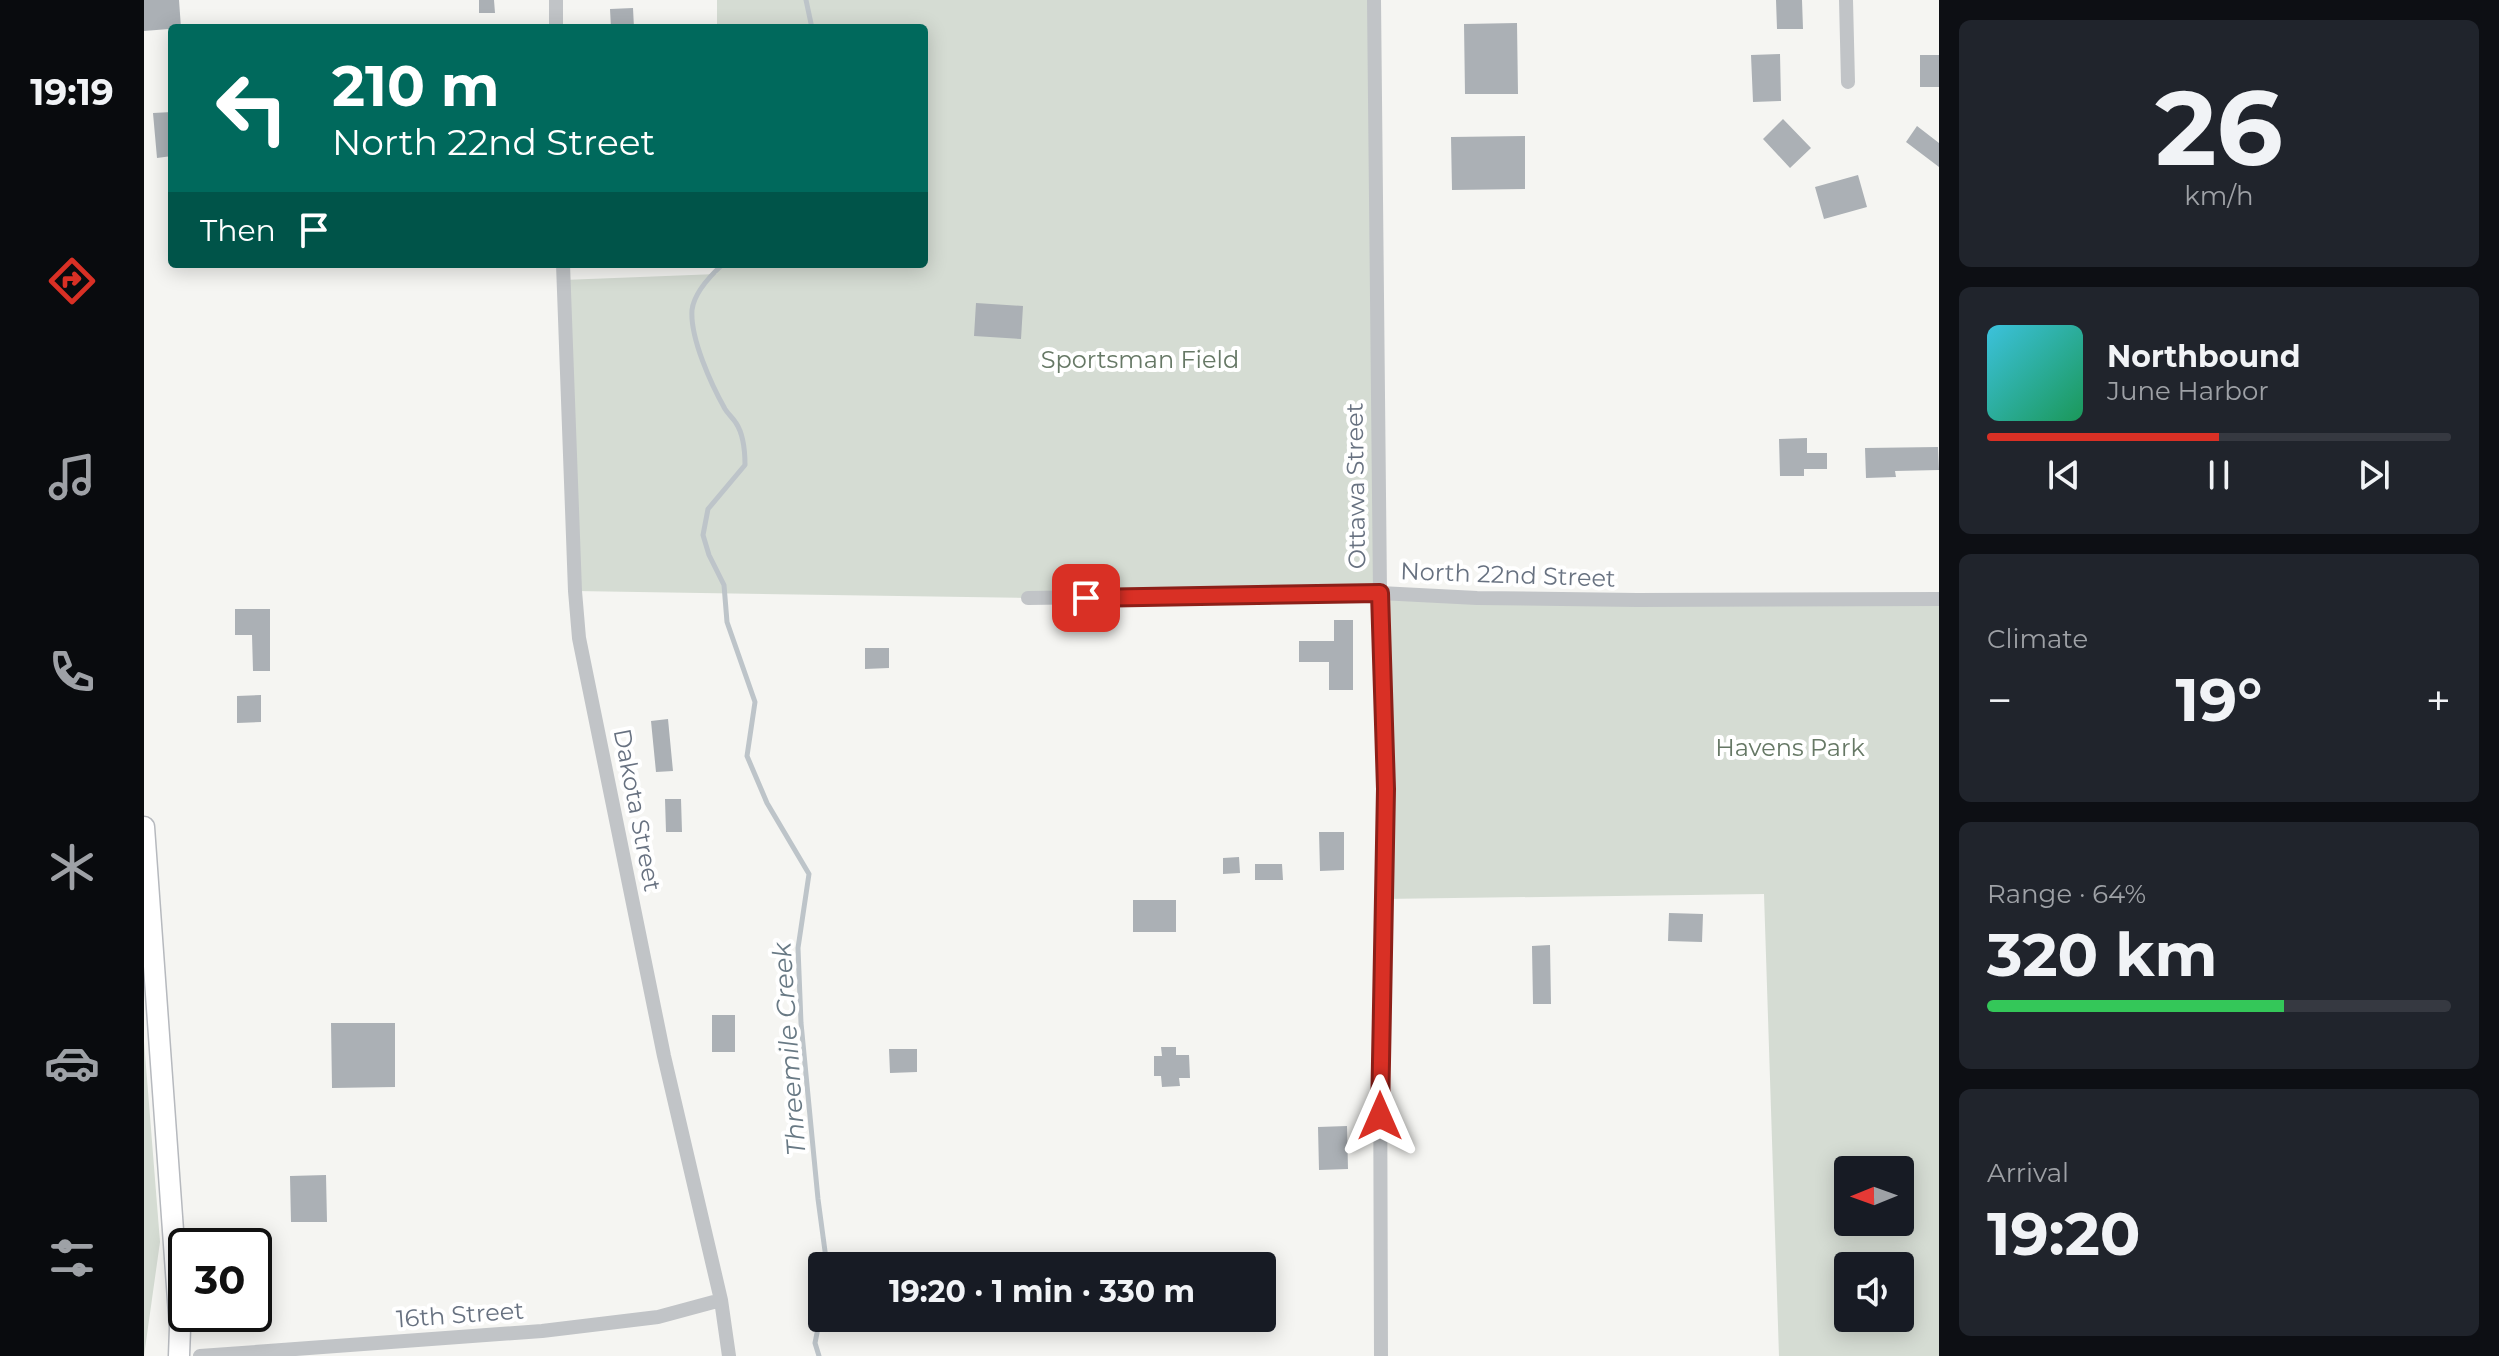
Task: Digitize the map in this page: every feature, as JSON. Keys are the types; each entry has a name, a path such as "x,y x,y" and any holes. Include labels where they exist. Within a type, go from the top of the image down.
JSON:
{"street":[{"path":"556,0 556,24"},
{"name":"Ottawa Street","path":"1374,0 1380,593 1386,789 1380,1026 1381,1356"},
{"path":"1846,0 1848,82"},
{"name":"Dakota Street","path":"563,268 579,638 664,1056 721,1300 729,1356"},
{"name":"North 22nd Street","path":"1028,598 1380,593 1637,600 1939,599"},
{"path":"144,827 179,1312 179,1356"},
{"name":"16th Street","path":"200,1356 542,1331 658,1317 721,1300"}],"green space":[{"name":"Sportsman Field","path":"717,0 1374,0 1380,593 1939,599 1939,1356 1779,1356 1764,894 1382,899 1380,594 1028,598 575,591 563,280 717,274 718,268 928,268 928,24 717,24"},
{"path":"144,1041 160,1242 144,1356"}],"building":[{"path":"144,0 179,0 181,24 168,24 168,29 144,31"},
{"path":"479,0 494,0 495,13 479,13"},
{"path":"1776,0 1802,0 1803,29 1777,29"},
{"path":"633,8 634,24 611,24 610,9"},
{"path":"1517,23 1518,94 1465,94 1464,24"},
{"path":"1780,54 1781,101 1753,102 1751,55"},
{"path":"1920,55 1939,55 1939,87 1920,87"},
{"path":"168,112 168,157 157,158 153,113"},
{"path":"1783,119 1811,148 1790,168 1763,139"},
{"path":"1917,126 1939,143 1939,167 1906,142"},
{"path":"1525,136 1525,189 1452,190 1451,137"},
{"path":"1858,175 1867,207 1824,219 1815,187"},
{"path":"976,303 1023,306 1021,339 974,336"},
{"path":"1807,438 1807,453 1827,453 1827,469 1804,469 1804,476 1780,476 1779,439"},
{"path":"1938,447 1939,470 1895,471 1896,477 1866,478 1865,448"},
{"path":"235,609 270,609 270,671 253,671 252,635 235,635"},
{"path":"1334,620 1353,620 1353,690 1329,690 1329,662 1299,662 1299,641 1334,641"},
{"path":"865,648 889,648 889,668 865,669"},
{"path":"261,695 261,722 237,723 237,696"},
{"path":"668,719 673,771 656,772 651,721"},
{"path":"665,799 681,799 682,832 666,832"},
{"path":"1319,832 1344,832 1344,870 1320,871"},
{"path":"1239,857 1240,873 1223,874 1223,858"},
{"path":"1255,864 1282,864 1283,880 1255,880"},
{"path":"1133,900 1176,900 1176,932 1133,932"},
{"path":"1669,913 1703,914 1702,942 1668,941"},
{"path":"1550,945 1551,1004 1533,1004 1532,946"},
{"path":"712,1015 735,1015 735,1052 712,1052"},
{"path":"331,1023 395,1023 395,1087 332,1088"},
{"path":"1161,1047 1176,1047 1176,1055 1189,1055 1190,1078 1179,1078 1180,1086 1162,1087 1161,1076 1154,1076 1154,1056 1162,1056"},
{"path":"889,1049 917,1049 917,1072 890,1073"},
{"path":"1347,1126 1348,1169 1319,1170 1318,1127"},
{"path":"326,1175 327,1222 291,1222 290,1176"}],"waterway":[{"name":"Threemile Creek","path":"806,0 811,24"},
{"name":"Threemile Creek","path":"719,268 696,297 692,321 708,374 741,433 745,465 708,509 703,535 724,585 727,622 755,702 747,756 767,803 809,874 798,948 801,1023 825,1252"},
{"name":"Threemile Creek","path":"817,1332 815,1343 819,1356"}],"route":[{"path":"1086,598 1380,593 1386,789 1380,1116"}],"park label":[{"name":"Havens Park","path":"1790,748"}]}
